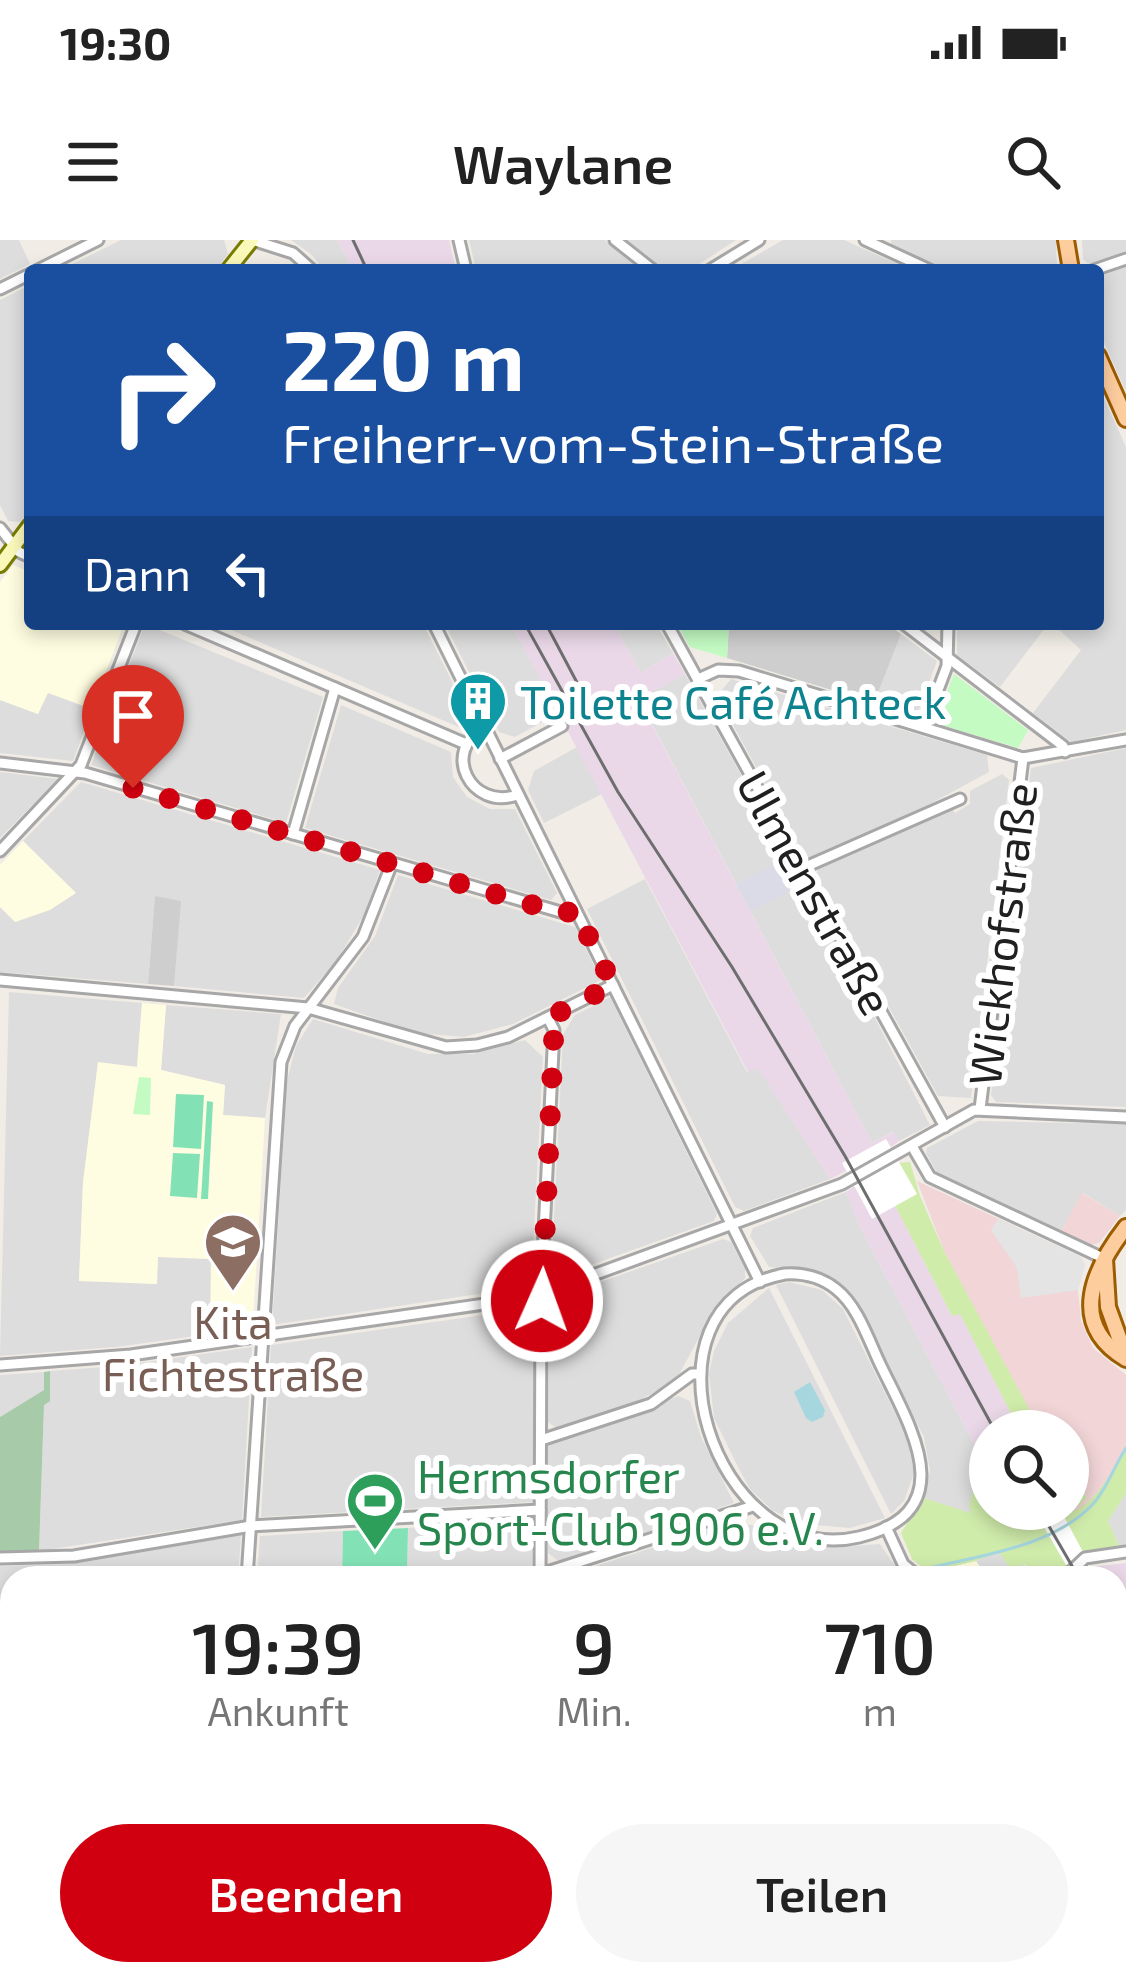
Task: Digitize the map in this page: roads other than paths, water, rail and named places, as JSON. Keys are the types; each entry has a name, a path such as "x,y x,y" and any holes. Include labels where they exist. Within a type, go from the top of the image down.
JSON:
{"main road":[{"path":"233,264 252,240"},
{"path":"1104,370 1126,419"},
{"path":"0,565 24,533"},
{"path":"1126,1227 1105,1259 1108,1307 1126,1358"}],"street":[{"path":"50,264 98,240"},
{"path":"252,240 293,253 305,264"},
{"path":"615,240 645,264"},
{"path":"720,264 759,240"},
{"path":"866,240 918,264"},
{"path":"0,528 24,553"},
{"path":"0,851 76,772 134,630"},
{"path":"199,630 466,744"},
{"path":"437,630 760,1282"},
{"name":"Ulmenstraße","path":"670,630 945,1127"},
{"path":"912,630 1064,746 1064,752"},
{"path":"924,727 947,656 948,630"},
{"path":"698,680 718,670 739,671 1023,758 1126,740"},
{"path":"293,834 335,688"},
{"path":"500,759 562,726"},
{"path":"485,727 466,744 462,762 472,785 497,799 518,795"},
{"name":"Wickhofstraße","path":"980,1109 1023,758"},
{"path":"0,763 76,772 564,914 575,909"},
{"path":"803,868 960,799"},
{"path":"249,1566 278,1080 289,1039 308,1008 356,951 392,863"},
{"path":"0,980 308,1008 446,1047 477,1046 508,1037 613,985"},
{"path":"540,1566 542,1293 554,1030 548,1018"},
{"path":"0,1365 118,1357 542,1293 842,1184 980,1109 1126,1117"},
{"path":"910,1147 930,1177 1105,1259"},
{"path":"785,1274 812,1276 837,1290 856,1315 921,1455 922,1473 913,1501 886,1527 856,1538 822,1539 789,1529 753,1506 736,1484 711,1434 698,1374 713,1327 730,1305 760,1282 785,1274"},
{"path":"541,1440 651,1404 698,1374"},
{"path":"570,1566 753,1506"},
{"path":"0,1558 74,1556 251,1526 540,1510"},
{"path":"886,1527 906,1566"},
{"path":"1077,1566 1085,1558 1126,1552"}],"water":[{"path":"810,1382 825,1410 823,1417 812,1422 794,1392"}],"waterway":[{"path":"938,1566 1011,1549 1076,1519 1093,1504 1126,1448"}],"tram line":[{"path":"353,240 364,264"},
{"path":"528,630 618,792 732,967 845,1156 984,1410"},
{"path":"549,630 581,690"},
{"path":"1051,1530 1072,1566"}],"place":[{"name":"Toilette Café Achteck","path":"478,752"},
{"name":"Kita Fichtestraße","path":"233,1293"},
{"name":"Hermsdorfer Sport-Club 1906 e.V.","path":"375,1552"}]}
